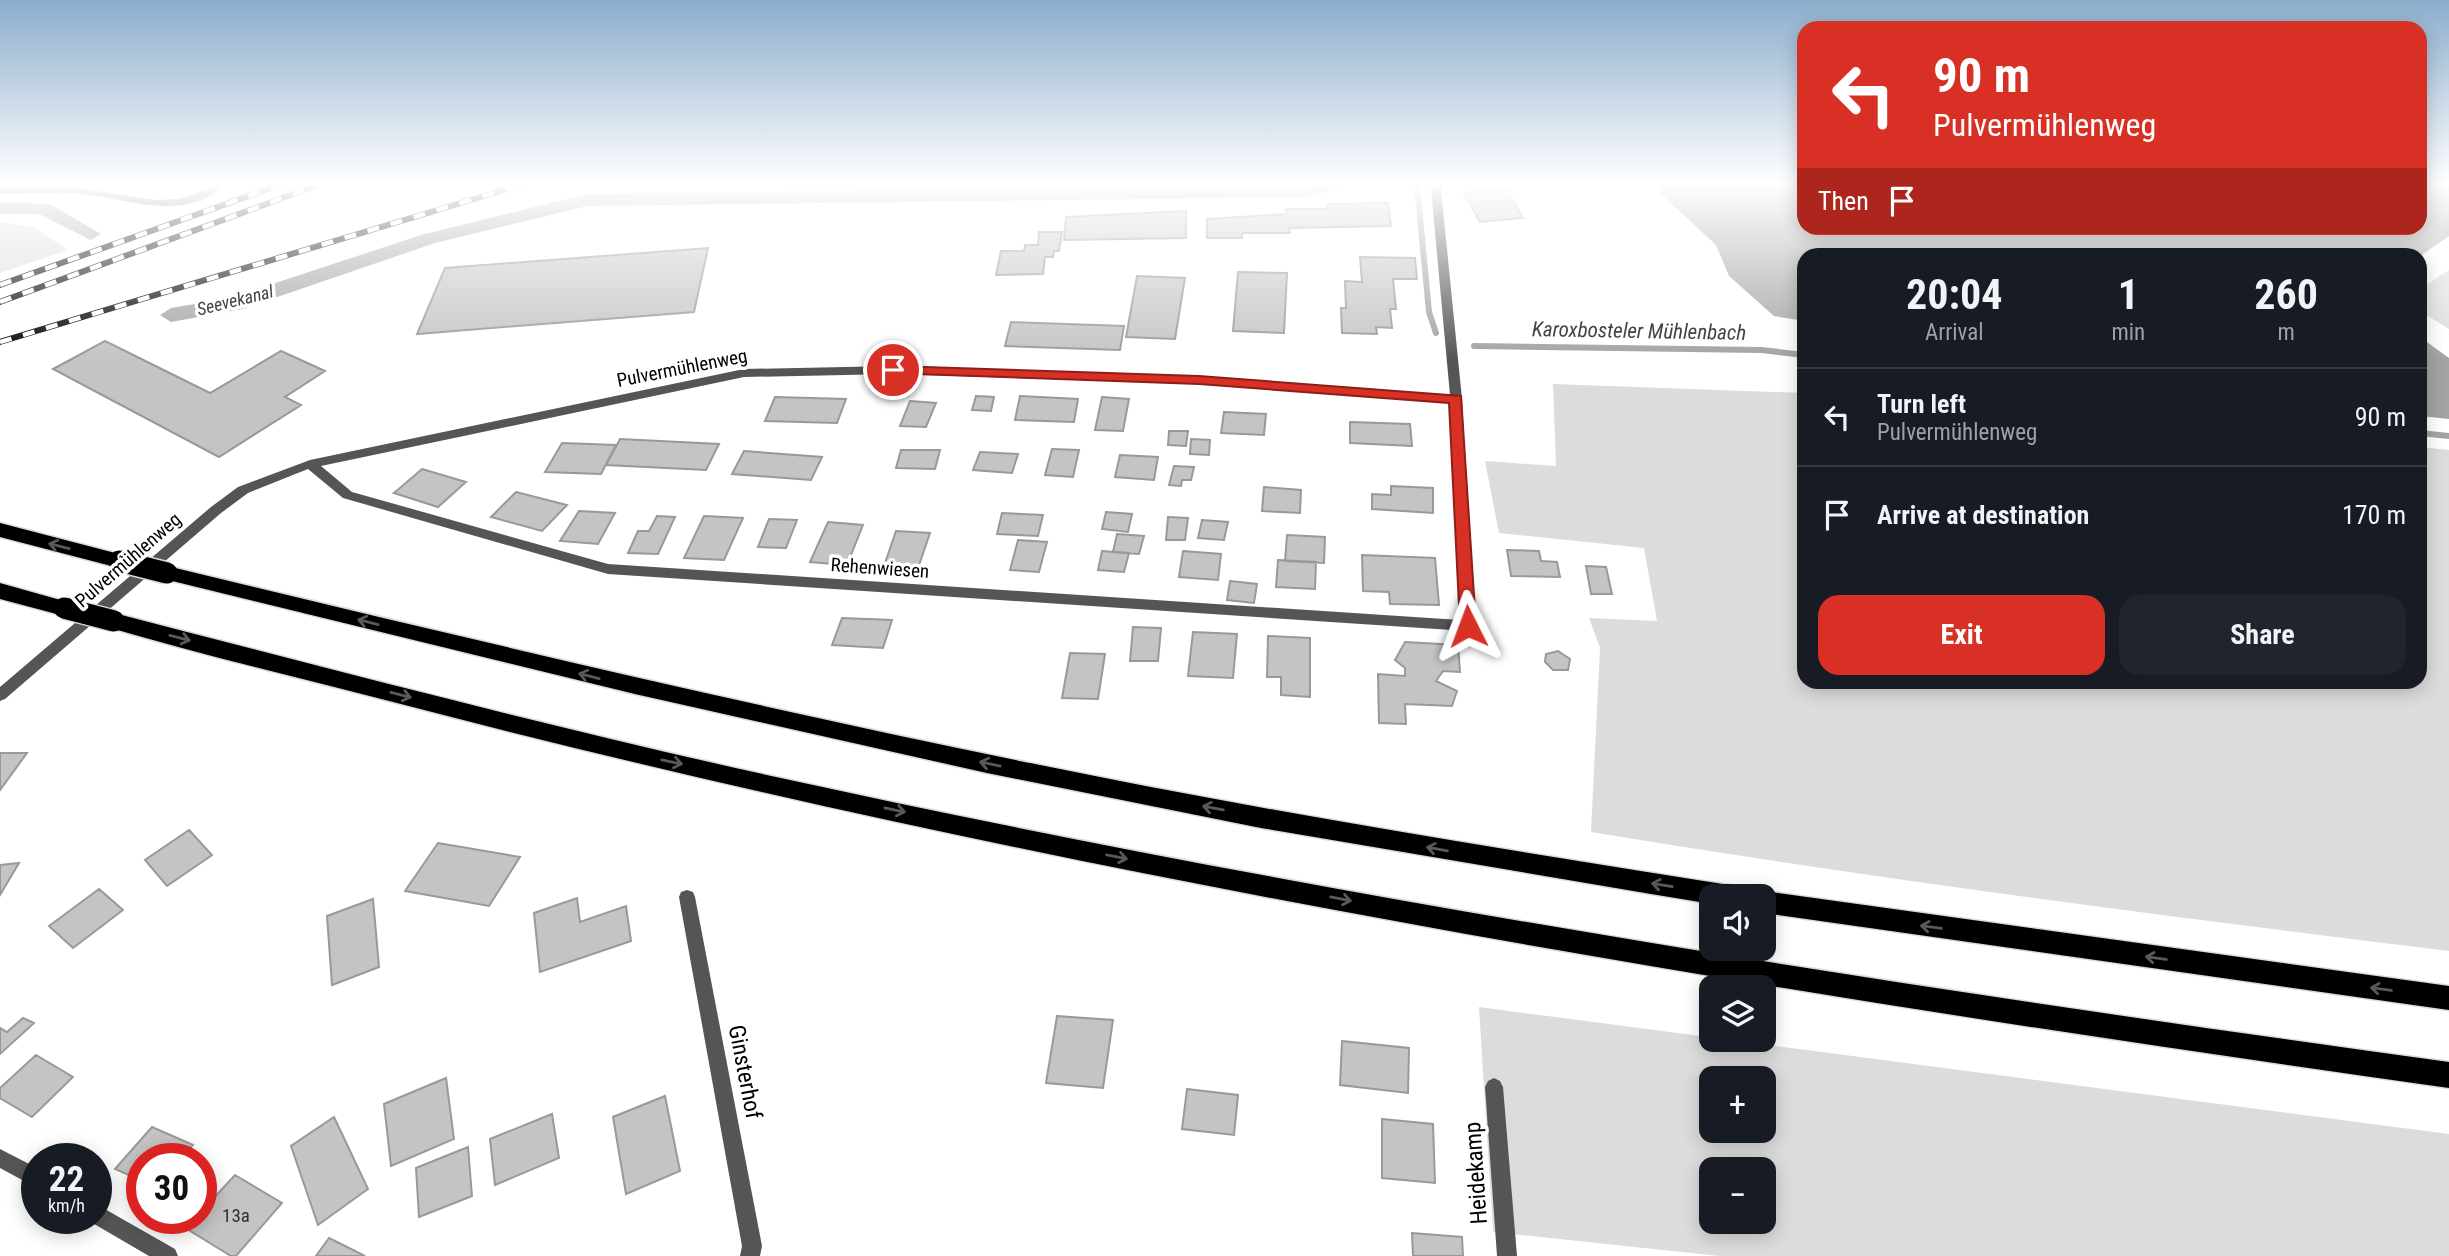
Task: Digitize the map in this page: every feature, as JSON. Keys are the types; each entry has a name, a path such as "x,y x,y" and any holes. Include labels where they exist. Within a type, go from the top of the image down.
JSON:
{"highway":[{"path":"0,530 655,692 1106,788 1471,855 1699,891"},
{"path":"0,591 606,747 1070,848 1550,938 1851,988 2108,1028 2449,1075"},
{"path":"1776,904 2449,998"}],"street":[{"path":"1441,244 1456,399"},
{"name":"Pulvermühlenweg","path":"0,695 216,510 243,490 310,464 744,373 893,370 1185,380 1456,399"},
{"name":"Rehenwiesen","path":"310,464 348,495 608,569 1468,626 1456,399"},
{"name":"Ginsterhof","path":"687,897 752,1246 750,1256"},
{"name":"Heidekamp","path":"1494,1087 1507,1256"},
{"path":"0,1158 21,1170"},
{"path":"112,1223 168,1256"}],"shaded area":[{"path":"0,244 58,244 68,250 0,273"},
{"path":"2438,244 2427,251 2427,248 1797,248 1797,320 1774,316 1729,276 1716,245"},
{"path":"2449,270 2449,329 2427,315 2427,284"},
{"path":"2427,342 2449,358 2449,419 2427,417"},
{"path":"1553,384 1797,393 1797,689 2427,689 2427,448 2449,450 2449,951 2019,896 1591,832 1600,648 1589,618 1657,621 1644,548 1499,533 1485,461 1556,466"},
{"path":"1479,1007 1699,1036 1699,1052 1776,1052 1776,1046 2449,1134 2449,1256 1719,1256 1493,1232"}],"building":[{"path":"1060,244 1059,251 1054,251 1053,257 1045,257 1043,274 996,275 1001,251 1024,251 1025,245"},
{"path":"708,248 694,312 417,334 445,268"},
{"path":"1360,257 1415,258 1417,279 1393,279 1396,309 1390,309 1392,328 1376,327 1377,334 1342,333 1341,308 1346,308 1345,281 1362,282"},
{"path":"1238,272 1287,273 1284,333 1233,331"},
{"path":"1137,276 1185,278 1175,339 1126,337"},
{"path":"1011,322 1124,326 1120,350 1005,346"},
{"path":"105,341 210,393 281,351 325,371 285,397 301,405 219,457 53,369"},
{"path":"976,396 994,397 991,411 972,410"},
{"path":"1020,396 1078,399 1074,422 1015,420"},
{"path":"775,397 846,399 837,423 765,421"},
{"path":"1102,397 1129,399 1123,431 1095,430"},
{"path":"910,401 936,403 926,427 900,426"},
{"path":"1224,412 1266,414 1264,435 1221,433"},
{"path":"1350,422 1410,424 1412,446 1350,443"},
{"path":"1169,431 1188,431 1186,446 1168,445"},
{"path":"620,439 719,444 706,470 606,465"},
{"path":"1191,439 1210,440 1209,455 1190,454"},
{"path":"562,443 616,445 601,474 545,472"},
{"path":"1052,449 1079,450 1073,477 1045,475"},
{"path":"901,450 940,450 935,469 896,468"},
{"path":"744,451 822,457 811,480 732,474"},
{"path":"980,452 1018,454 1012,473 973,470"},
{"path":"1120,455 1158,457 1154,480 1115,477"},
{"path":"1174,466 1194,467 1191,480 1182,480 1181,486 1169,485"},
{"path":"422,469 466,482 438,507 394,493"},
{"path":"1391,486 1433,488 1433,513 1372,509 1372,494 1391,495"},
{"path":"1264,487 1301,490 1300,513 1262,511"},
{"path":"516,492 567,505 542,531 491,517"},
{"path":"579,511 615,513 598,544 560,541"},
{"path":"1106,512 1132,514 1128,532 1102,529"},
{"path":"1002,513 1043,515 1038,536 997,534"},
{"path":"657,516 675,517 658,554 628,553 638,531 649,531"},
{"path":"704,516 743,518 724,560 684,558"},
{"path":"1168,517 1188,518 1185,540 1166,540"},
{"path":"769,519 797,520 786,548 758,547"},
{"path":"1202,520 1228,522 1224,540 1198,538"},
{"path":"828,522 863,525 847,565 810,562"},
{"path":"896,531 930,533 918,568 884,566"},
{"path":"1117,534 1144,536 1139,554 1113,552"},
{"path":"1287,535 1325,537 1324,563 1285,561"},
{"path":"1018,540 1047,542 1039,572 1010,570"},
{"path":"1507,550 1539,551 1541,561 1557,562 1560,577 1511,576"},
{"path":"1102,551 1129,553 1124,572 1098,570"},
{"path":"1183,551 1221,554 1218,580 1179,577"},
{"path":"1362,555 1435,558 1439,605 1390,604 1389,592 1363,591"},
{"path":"1278,560 1316,562 1315,589 1276,587"},
{"path":"1586,566 1606,567 1612,594 1591,594"},
{"path":"1230,581 1257,584 1254,603 1227,600"},
{"path":"842,618 892,620 883,648 832,645"},
{"path":"1133,627 1161,628 1158,661 1130,661"},
{"path":"1193,632 1237,634 1233,678 1188,676"},
{"path":"1268,636 1310,638 1310,697 1281,695 1281,677 1267,677"},
{"path":"1405,642 1458,645 1460,672 1443,671 1436,681 1457,691 1452,706 1405,704 1406,724 1379,723 1378,674 1405,676 1405,668 1395,660"},
{"path":"1558,651 1570,659 1568,670 1553,670 1545,662 1546,654"},
{"path":"1070,653 1105,654 1098,699 1062,698"},
{"path":"0,753 27,753 0,790"},
{"path":"189,830 212,855 167,886 145,860"},
{"path":"438,843 520,857 489,906 405,891"},
{"path":"19,863 0,895 0,865"},
{"path":"99,889 123,910 73,948 49,926"},
{"path":"577,898 580,922 626,906 631,941 540,972 534,913"},
{"path":"373,899 379,967 332,985 327,916"},
{"path":"1057,1016 1113,1020 1103,1088 1046,1083"},
{"path":"23,1018 34,1023 0,1054 0,1028 7,1032"},
{"path":"1342,1041 1409,1048 1408,1093 1340,1085"},
{"path":"36,1055 73,1077 32,1117 0,1098 0,1088"},
{"path":"446,1078 454,1139 391,1166 384,1104"},
{"path":"1187,1089 1238,1095 1234,1135 1182,1129"},
{"path":"665,1096 680,1171 626,1194 613,1117"},
{"path":"552,1114 559,1158 495,1185 490,1139"},
{"path":"334,1117 368,1189 318,1225 291,1146"},
{"path":"1382,1119 1433,1124 1435,1183 1382,1178"},
{"path":"152,1127 188,1143 138,1143"},
{"path":"468,1147 472,1196 419,1217 416,1168"},
{"path":"126,1157 126,1174 115,1169"},
{"path":"235,1175 282,1203 236,1256 231,1256 195,1234 217,1234 217,1195"},
{"path":"1412,1233 1462,1237 1463,1256 1413,1256"},
{"path":"329,1238 365,1256 316,1256"}],"waterway":[{"name":"Seevekanal","path":"171,315 234,304 414,244"},
{"name":"Karoxbosteler Mühlenbach","path":"1423,244 1429,312 1436,333"},
{"name":"Karoxbosteler Mühlenbach","path":"1474,346 1762,350 1797,354"},
{"name":"Karoxbosteler Mühlenbach","path":"2427,434 2449,436"}],"railway":[{"path":"0,285 115,244"},
{"path":"0,302 159,244"},
{"path":"0,342 326,244"}],"route":[{"path":"893,370 1199,380 1456,399 1468,626"}]}
